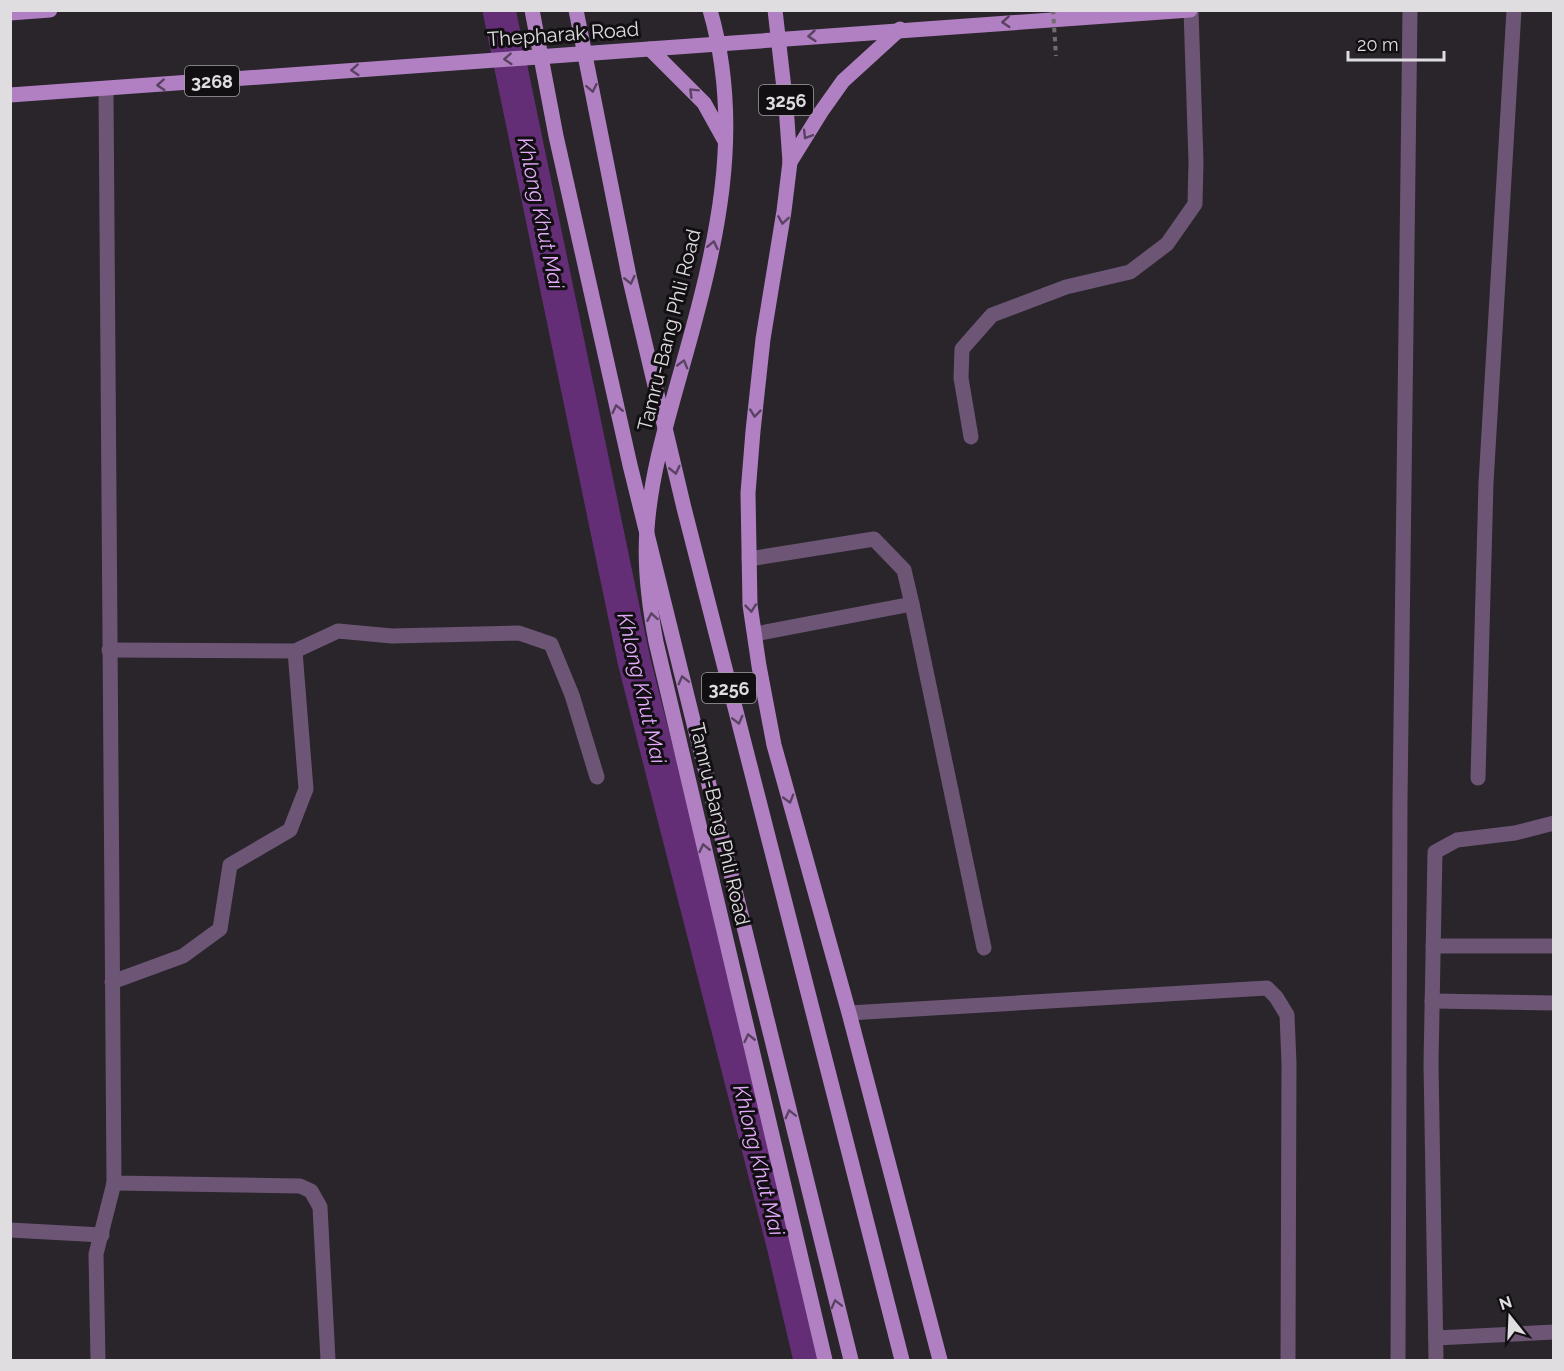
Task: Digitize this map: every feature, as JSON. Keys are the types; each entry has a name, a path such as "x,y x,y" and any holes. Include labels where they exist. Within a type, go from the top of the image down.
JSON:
{"main road":[{"path":"10,13 50,10"},
{"name":"3256","path":"532,10 556,136 622,431 851,1360"},
{"name":"3256","path":"576,10 629,276 684,508 902,1360"},
{"name":"Tamru-Bang Phli Road","path":"710,10 719,44 726,100 721,208 700,302 654,474 646,531 649,596 656,642 825,1360"},
{"name":"3256","path":"775,10 790,162 763,339 753,431 748,493 750,605 774,745 849,1013 940,1360"},
{"name":"Thepharak Road","path":"10,95 900,29 1191,10"},
{"path":"790,162 820,112 843,81 900,29"},
{"path":"650,49 704,103 725,140"}],"street":[{"path":"971,436 961,378 962,349 992,315 1066,287 1130,272 1167,244 1195,204 1196,162 1191,10"},
{"path":"1398,1360 1400,802 1410,10"},
{"path":"1478,778 1486,483 1514,10"},
{"path":"98,1360 96,1254 114,1183 106,88"},
{"path":"749,559 874,539 904,570 984,948"},
{"path":"754,634 912,604"},
{"path":"109,650 295,651 338,631 392,636 519,633 551,644 572,695 597,777"},
{"path":"112,982 183,956 220,929 230,864 290,830 306,789 295,651"},
{"path":"1436,1360 1432,1001 1435,852 1457,840 1515,833 1554,824"},
{"path":"1432,946 1554,946"},
{"path":"849,1013 1267,988 1276,997 1287,1015 1289,1063 1288,1360"},
{"path":"1432,1001 1554,1003"},
{"path":"114,1183 300,1186 311,1191 320,1207 328,1360"},
{"path":"10,1230 102,1235"},
{"path":"1436,1338 1554,1332"}],"path":[{"path":"1053,10 1056,56"}],"waterway":[{"name":"Khlong Khut Mai","path":"499,10 634,661 783,1245 810,1360"}]}
